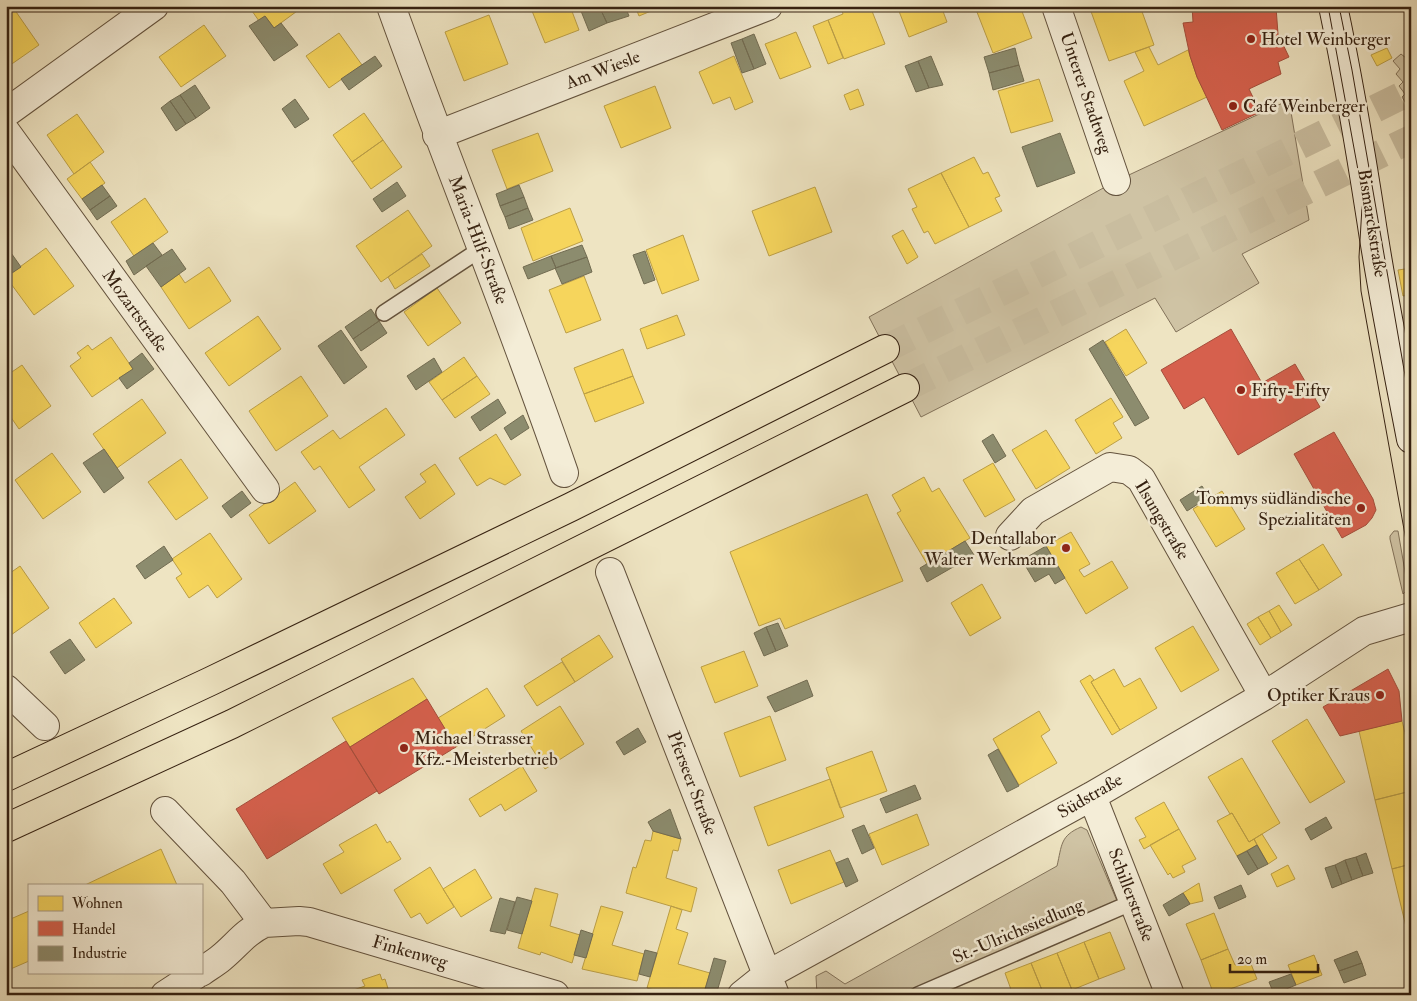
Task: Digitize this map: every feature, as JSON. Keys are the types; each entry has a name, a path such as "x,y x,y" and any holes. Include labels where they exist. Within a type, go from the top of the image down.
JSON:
{"highway":[{"path":"6,777 202,685 571,507 885,349"},
{"path":"6,828 232,724 905,388"}],"street":[{"path":"6,113 154,6"},
{"name":"Maria-Hilf-Straße","path":"391,6 564,473"},
{"name":"Am Wiesle","path":"437,134 768,6"},
{"name":"Unterer Stadtweg","path":"1056,6 1116,180"},
{"name":"Bismarckstraße","path":"1333,6 1411,439"},
{"name":"Mozartstraße","path":"6,132 265,489"},
{"name":"Ilsungstraße","path":"1010,536 1033,512 1110,467 1129,470 1141,479 1264,696"},
{"name":"Pferseer Straße","path":"610,572 771,985"},
{"name":"Südstraße","path":"771,985 1264,696 1364,631 1411,616"},
{"path":"6,689 45,726"},
{"name":"Schillerstraße","path":"1092,796 1170,995"},
{"path":"165,811 233,882 264,923 238,942 222,958 202,971"},
{"name":"Finkenweg","path":"264,923 309,922 554,995"},
{"path":"165,995 198,974"},
{"path":"742,995 771,985"}],"lane":[{"path":"384,313 481,249"},
{"name":"St.-Ulrichssiedlung","path":"918,995 1133,902"}],"shaded area":[{"path":"1401,54 1406,58 1411,67 1411,128 1405,120 1409,117 1404,108 1407,105 1402,97 1405,94 1399,86 1403,82 1396,74 1400,69 1393,61"},
{"path":"1289,100 1309,220 1242,254 1259,283 1176,332 1155,298 921,417 869,317 1116,181"},
{"path":"1394,531 1398,531 1408,589 1403,594 1390,539"},
{"path":"1081,827 1087,830 1117,901 898,995 817,995 816,976 826,971 845,984 1057,866 1065,838"}],"building: Wohnen":[{"path":"6,6 12,6 39,45 6,68"},
{"path":"253,6 304,6 274,28 265,16 259,21 250,8"},
{"path":"530,6 570,6 579,30 545,43"},
{"path":"635,6 663,6 639,16"},
{"path":"863,6 870,6 885,44 844,59 828,20 843,14 842,11 854,7 855,10"},
{"path":"897,6 941,6 947,22 909,37"},
{"path":"1020,6 1032,38 993,53 975,7"},
{"path":"1089,6 1140,6 1154,45 1109,61"},
{"path":"489,15 508,64 464,81 445,32"},
{"path":"828,20 843,58 828,64 813,26"},
{"path":"204,25 226,56 181,87 159,57"},
{"path":"796,32 811,67 780,79 765,44"},
{"path":"339,33 362,65 329,88 306,56"},
{"path":"1149,47 1158,65 1188,50 1197,77 1207,97 1144,126 1124,81 1144,71 1135,52"},
{"path":"1387,48 1392,58 1377,66 1371,55"},
{"path":"734,56 753,102 735,110 730,97 713,104 699,72"},
{"path":"1039,79 1053,121 1011,133 998,91"},
{"path":"655,86 671,128 621,148 604,106"},
{"path":"858,89 864,105 850,110 844,95"},
{"path":"364,113 383,140 352,162 333,135"},
{"path":"77,114 104,152 74,174 47,135"},
{"path":"538,133 553,171 507,189 492,150"},
{"path":"383,140 402,167 371,189 352,162"},
{"path":"974,157 983,174 988,172 1000,196 995,198 1002,211 969,227 941,173"},
{"path":"90,162 105,183 82,199 67,179"},
{"path":"941,173 969,227 935,244 928,231 924,233 912,209 917,207 908,189"},
{"path":"815,187 832,232 769,256 752,211"},
{"path":"145,198 168,232 134,256 111,222"},
{"path":"570,208 583,241 533,261 521,228"},
{"path":"408,210 432,246 381,282 356,246"},
{"path":"903,230 918,257 907,264 892,236"},
{"path":"683,235 699,280 662,294 646,250"},
{"path":"46,248 74,286 34,315 6,277"},
{"path":"422,254 430,266 395,289 388,277"},
{"path":"209,267 231,301 189,329 161,287 179,274 185,283"},
{"path":"1405,269 1409,295 1403,296 1398,270"},
{"path":"584,276 601,320 566,333 549,290"},
{"path":"437,288 461,323 428,346 404,312"},
{"path":"677,315 685,335 647,349 640,329"},
{"path":"258,316 281,349 229,386 205,353"},
{"path":"1126,329 1147,363 1126,376 1105,342"},
{"path":"111,337 133,369 92,397 70,366 81,358 77,353 88,345 92,350"},
{"path":"623,349 633,376 584,394 574,368"},
{"path":"464,357 477,376 442,400 429,382"},
{"path":"22,365 51,406 19,429 6,410 6,376"},
{"path":"301,376 328,416 276,451 249,411"},
{"path":"477,376 490,394 455,418 442,400"},
{"path":"633,376 644,403 595,422 584,394"},
{"path":"1111,398 1123,417 1113,423 1122,438 1096,454 1075,420"},
{"path":"142,399 166,433 117,468 93,434"},
{"path":"386,408 405,435 359,467 375,490 349,508 320,466 314,470 301,452 333,430 340,439"},
{"path":"1046,430 1070,468 1036,489 1012,450"},
{"path":"496,434 521,475 505,485 490,478 477,486 459,458"},
{"path":"52,453 81,492 43,519 15,480"},
{"path":"181,459 208,498 176,520 148,482"},
{"path":"993,463 1015,500 985,517 963,480"},
{"path":"435,464 455,494 420,519 405,497 426,482 420,474"},
{"path":"924,477 932,492 939,488 970,538 927,564 897,513 901,511 892,495"},
{"path":"295,482 316,511 269,544 249,515"},
{"path":"1222,491 1245,529 1216,547 1193,509"},
{"path":"867,494 903,581 785,629 780,618 759,626 730,552"},
{"path":"1071,532 1090,564 1079,570 1084,577 1112,561 1128,588 1086,614 1046,546"},
{"path":"210,533 242,579 217,598 208,585 189,598 176,578 182,574 172,559"},
{"path":"1323,544 1342,575 1319,590 1299,559"},
{"path":"1299,559 1319,590 1295,604 1276,573"},
{"path":"20,566 49,608 11,635 6,628 6,576"},
{"path":"982,584 1001,618 970,636 951,603"},
{"path":"114,598 132,623 96,648 79,623"},
{"path":"1279,605 1292,625 1281,632 1269,611"},
{"path":"1269,611 1281,632 1271,638 1258,617"},
{"path":"1258,617 1271,638 1260,645 1247,624"},
{"path":"1193,626 1219,670 1181,692 1155,648"},
{"path":"599,635 613,657 575,682 561,659"},
{"path":"744,651 758,686 715,703 701,667"},
{"path":"562,662 575,682 537,706 524,686"},
{"path":"1114,669 1124,687 1140,678 1157,708 1120,730 1091,682"},
{"path":"1090,675 1094,680 1091,682 1120,730 1112,735 1080,681"},
{"path":"413,678 427,699 350,747 332,718"},
{"path":"487,688 505,716 456,747 438,718"},
{"path":"560,706 584,744 545,769 521,731"},
{"path":"1039,711 1050,730 1041,736 1057,763 1019,785 993,739"},
{"path":"770,716 786,760 740,777 724,733"},
{"path":"1307,719 1345,782 1310,803 1272,741"},
{"path":"1402,721 1411,757 1411,791 1375,800 1359,731"},
{"path":"872,751 887,791 840,808 826,768"},
{"path":"1242,758 1280,823 1249,842 1208,777"},
{"path":"522,766 537,791 505,811 501,804 480,817 469,799"},
{"path":"830,779 844,817 768,846 754,807"},
{"path":"1411,791 1411,864 1392,869 1375,800"},
{"path":"1164,802 1179,829 1144,849 1139,840 1146,837 1135,818"},
{"path":"1232,813 1249,842 1254,839 1257,845 1237,856 1217,821"},
{"path":"917,814 929,845 882,865 869,834"},
{"path":"376,824 387,843 390,841 401,859 341,894 323,864 344,852 339,845"},
{"path":"1179,829 1196,859 1182,866 1185,872 1173,878 1170,873 1168,875 1150,845"},
{"path":"653,831 681,839 678,851 673,850 666,878 697,888 691,912 626,893 633,867 636,868 645,840 651,841"},
{"path":"1262,834 1277,858 1268,864 1254,839"},
{"path":"161,849 177,884 87,884"},
{"path":"830,850 844,882 791,904 778,870"},
{"path":"1411,864 1411,939 1409,939 1392,869"},
{"path":"1288,865 1295,879 1277,887 1271,874"},
{"path":"430,867 454,907 427,924 420,913 411,918 394,890"},
{"path":"475,869 492,898 461,917 443,889"},
{"path":"1199,883 1203,901 1190,904 1183,893"},
{"path":"535,888 558,894 550,926 580,935 572,963 541,952 540,955 518,948"},
{"path":"601,906 623,912 612,945 644,954 637,981 582,969"},
{"path":"671,906 682,910 676,929 688,933 678,964 710,973 703,995 681,995 671,992 669,994 647,988"},
{"path":"28,911 28,961 6,971 6,921"},
{"path":"1214,913 1228,949 1201,960 1186,924"},
{"path":"1110,932 1125,969 1099,979 1084,942"},
{"path":"1084,942 1099,979 1072,990 1057,953"},
{"path":"1228,949 1235,965 1249,959 1257,979 1214,995 1201,960"},
{"path":"1057,953 1072,990 1059,995 1044,995 1031,963"},
{"path":"1314,955 1322,975 1296,985 1288,965"},
{"path":"1031,963 1044,995 1013,995 1005,973"},
{"path":"380,974 382,980 385,979 390,995 339,995 365,986 362,980"}],"building: Handel":[{"path":"1192,6 1276,7 1278,34 1289,57 1278,62 1281,74 1249,89 1260,112 1222,130 1197,77 1190,56 1183,23 1193,22"},
{"name":"Fifty-Fifty","path":"1231,329 1262,383 1295,364 1320,407 1238,455 1204,397 1184,409 1161,370"},
{"path":"1334,432 1373,499 1376,510 1366,525 1342,538 1294,454"},
{"path":"1388,669 1399,691 1402,721 1340,736 1323,707"},
{"path":"427,699 456,747 379,794 350,747"},
{"path":"346,741 377,791 267,859 236,809"}],"building: Industrie":[{"path":"579,6 599,6 607,23 589,31"},
{"path":"599,6 625,6 629,16 607,23"},
{"path":"265,16 274,28 281,23 298,45 274,61 249,26"},
{"path":"754,34 766,64 754,69 742,39"},
{"path":"742,39 754,69 742,73 731,43"},
{"path":"1015,48 1019,65 989,73 984,57"},
{"path":"375,56 382,66 349,90 341,79"},
{"path":"931,56 943,85 929,88 918,61"},
{"path":"918,61 929,88 916,92 905,66"},
{"path":"1019,65 1024,81 993,90 989,73"},
{"path":"195,85 210,108 196,118 180,95"},
{"path":"180,95 196,118 186,124 170,101"},
{"path":"295,99 309,119 295,128 282,109"},
{"path":"170,101 186,124 176,131 161,108"},
{"path":"1060,133 1075,173 1037,187 1022,147"},
{"path":"397,182 406,196 382,212 373,199"},
{"path":"102,185 110,196 90,210 82,199"},
{"path":"519,185 524,197 500,206 496,194"},
{"path":"110,196 117,206 97,220 90,210"},
{"path":"524,197 528,208 505,217 500,206"},
{"path":"528,208 533,220 509,229 505,217"},
{"path":"153,243 162,255 134,275 126,261"},
{"path":"582,245 587,257 556,268 551,256"},
{"path":"172,249 186,269 161,287 146,266"},
{"path":"9,250 21,267 6,277 6,252"},
{"path":"645,251 655,280 644,284 633,255"},
{"path":"551,256 556,268 528,279 523,267"},
{"path":"587,257 592,272 562,284 555,268"},
{"path":"371,309 379,321 353,339 345,327"},
{"path":"379,321 387,333 361,351 353,339"},
{"path":"341,330 367,367 344,384 318,346"},
{"path":"1103,340 1149,418 1135,426 1089,349"},
{"path":"142,353 154,369 127,389 119,378 133,369 129,363"},
{"path":"434,358 442,372 416,390 407,376"},
{"path":"498,399 506,413 480,431 471,417"},
{"path":"523,415 529,428 511,440 504,428"},
{"path":"993,434 1006,456 995,463 982,441"},
{"path":"104,449 124,478 104,493 83,463"},
{"path":"1202,486 1209,497 1187,511 1180,500"},
{"path":"242,491 251,503 231,518 222,506"},
{"path":"965,541 974,555 927,582 920,568"},
{"path":"164,546 173,560 145,579 136,566"},
{"path":"1046,546 1065,578 1055,584 1049,574 1035,582 1022,560"},
{"path":"778,623 788,646 776,651 766,627"},
{"path":"766,627 776,651 764,656 754,633"},
{"path":"70,639 85,660 65,674 50,652"},
{"path":"807,680 813,696 775,712 767,697"},
{"path":"638,728 646,742 624,755 616,742"},
{"path":"998,749 1019,786 1007,792 988,755"},
{"path":"915,785 921,799 886,813 880,799"},
{"path":"670,809 681,839 653,831 648,822"},
{"path":"1326,817 1332,828 1311,840 1305,829"},
{"path":"864,825 874,848 862,854 852,830"},
{"path":"1257,845 1268,864 1258,869 1247,851"},
{"path":"1247,851 1258,869 1248,875 1237,856"},
{"path":"1366,853 1373,873 1363,876 1356,857"},
{"path":"1356,857 1363,876 1352,880 1345,860"},
{"path":"848,858 858,881 846,887 836,863"},
{"path":"1345,860 1352,880 1342,884 1335,865"},
{"path":"1335,865 1342,884 1332,888 1325,868"},
{"path":"1241,885 1246,897 1219,909 1214,897"},
{"path":"1183,893 1190,904 1169,916 1163,905"},
{"path":"517,897 532,901 522,934 507,930"},
{"path":"500,898 515,902 505,934 490,931"},
{"path":"581,930 593,934 586,958 574,955"},
{"path":"645,950 657,953 650,977 639,974"},
{"path":"1357,951 1362,963 1339,971 1334,960"},
{"path":"714,958 726,961 716,995 711,995 704,993"},
{"path":"1362,963 1366,975 1344,983 1339,971"},
{"path":"1291,974 1296,985 1274,994 1269,982"}],"tunnel":[{"path":"885,349 1411,91"},
{"path":"905,388 1411,139"}],"tram line":[{"path":"1328,6 1360,181 1362,207 1359,257 1361,291 1411,568"},
{"path":"1339,6 1352,70 1410,404 1408,523"}],"place":[{"name":"Hotel Weinberger","path":"1251,39"},
{"name":"Café Weinberger","path":"1233,106"},
{"name":"Fifty-Fifty","path":"1241,390"},
{"name":"Tommys südländische Spezialitäten","path":"1361,508"},
{"name":"Dentallabor Walter Werkmann","path":"1066,548"},
{"name":"Optiker Kraus","path":"1380,695"},
{"name":"Michael Strasser Kfz.-Meisterbetrieb","path":"404,748"}]}
